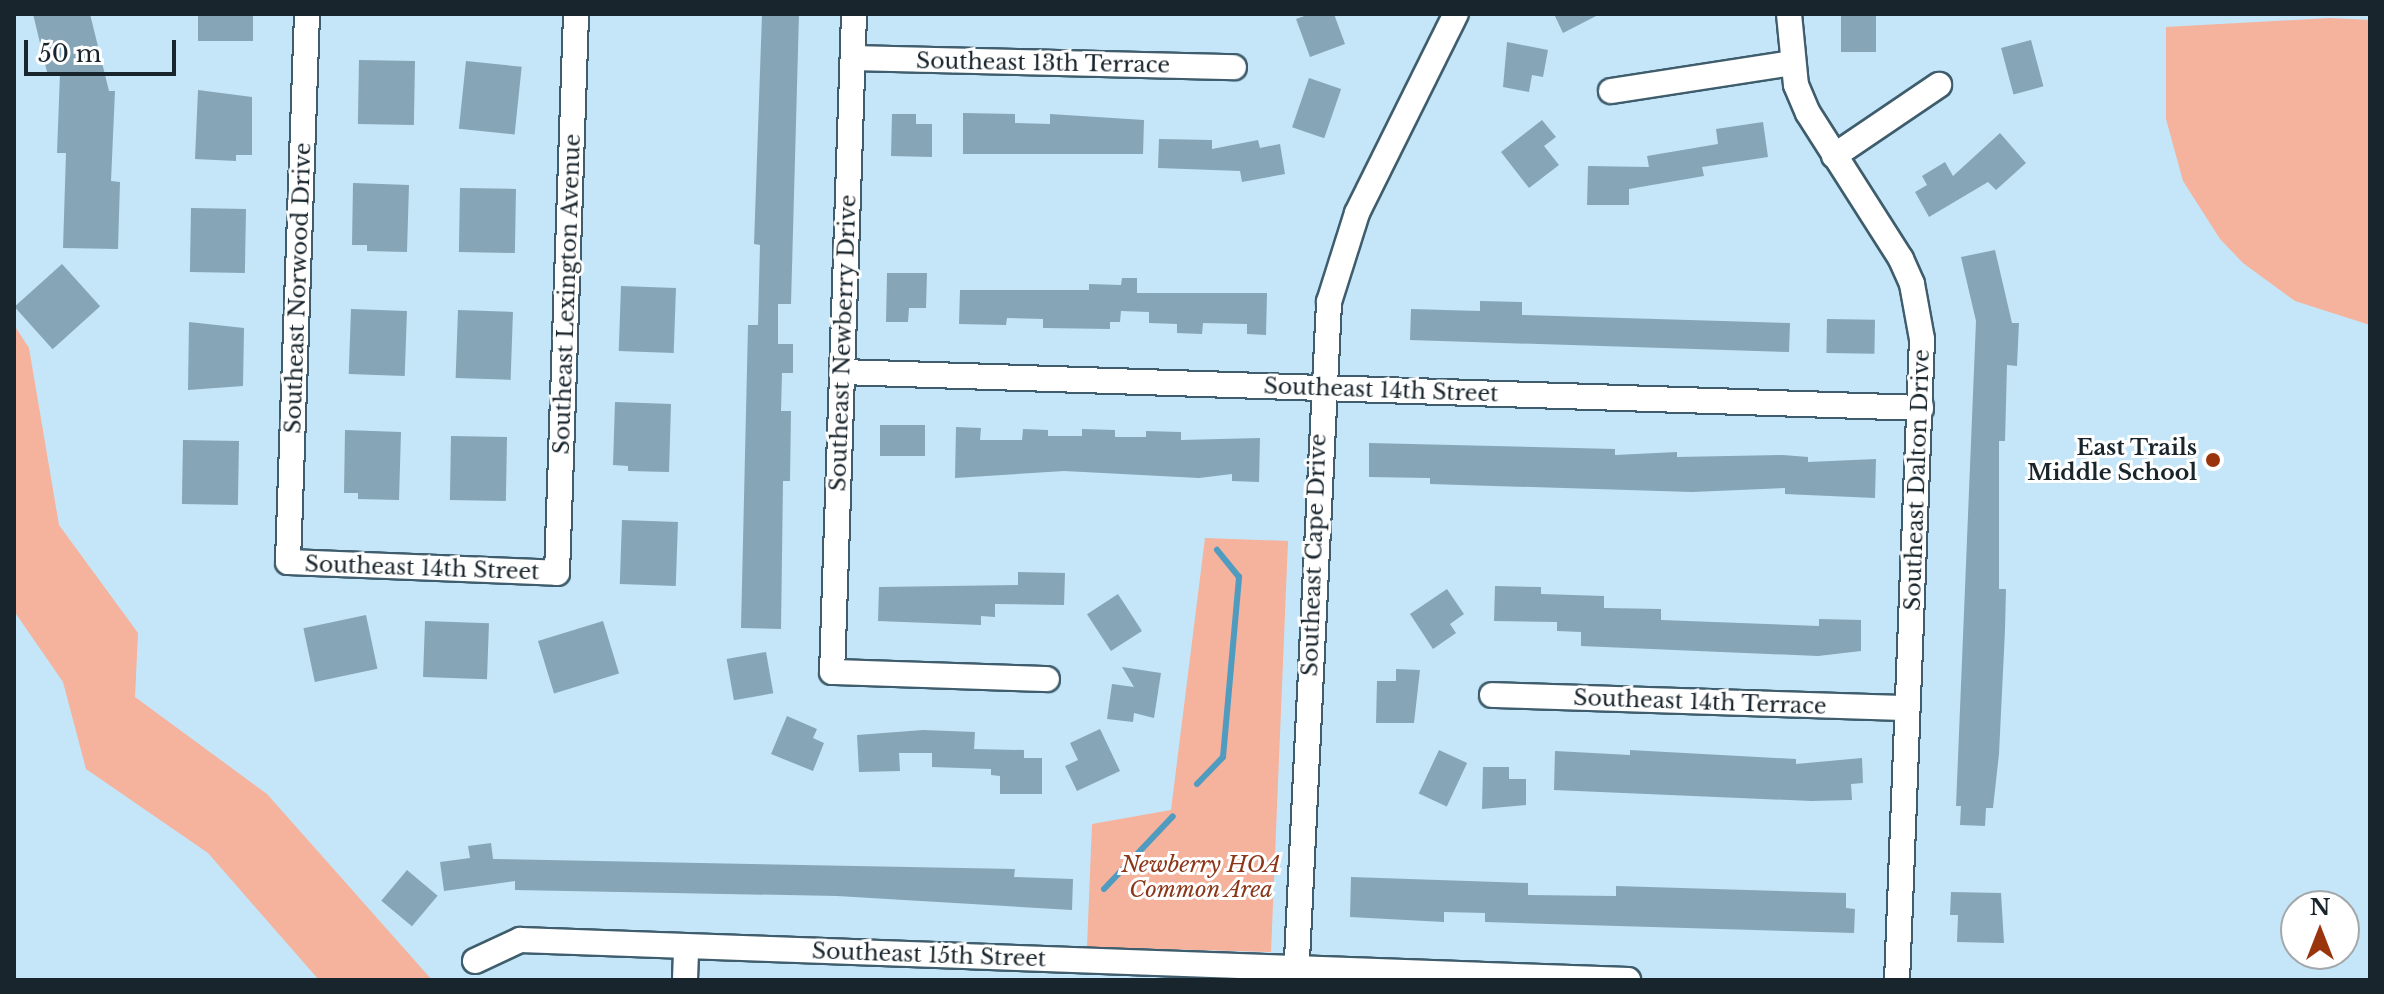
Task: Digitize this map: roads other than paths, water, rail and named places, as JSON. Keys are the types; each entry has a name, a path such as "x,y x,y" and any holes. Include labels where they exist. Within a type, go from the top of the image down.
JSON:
{"street":[{"name":"Southeast Norwood Drive","path":"288,562 307,14"},
{"name":"Southeast Lexington Avenue","path":"557,573 576,14"},
{"name":"Southeast Newberry Drive","path":"854,14 832,672 1047,679"},
{"name":"Southeast Cape Drive","path":"1296,974 1321,388 1329,302 1340,259 1357,213 1456,14"},
{"name":"Southeast Dalton Drive","path":"1789,14 1791,63 1808,113 1912,284 1922,339 1897,980"},
{"name":"Southeast 13th Terrace","path":"853,58 1234,67"},
{"path":"1611,91 1791,63"},
{"path":"1834,156 1939,85"},
{"name":"Southeast 14th Street","path":"842,372 1921,408"},
{"name":"Southeast 14th Street","path":"288,562 557,573"},
{"name":"Southeast 14th Terrace","path":"1492,695 1907,708"},
{"name":"Southeast 15th Street","path":"475,961 520,940 1296,974 1628,980"},
{"path":"685,980 686,947"}],"waterway":[{"path":"1197,784 1223,757 1239,577 1217,550"},
{"path":"1104,889 1173,816"}],"place":[{"name":"East Trails Middle School","path":"2213,460"}],"park label":[{"name":"Newberry HOA Common Area","path":"1201,876"}]}
